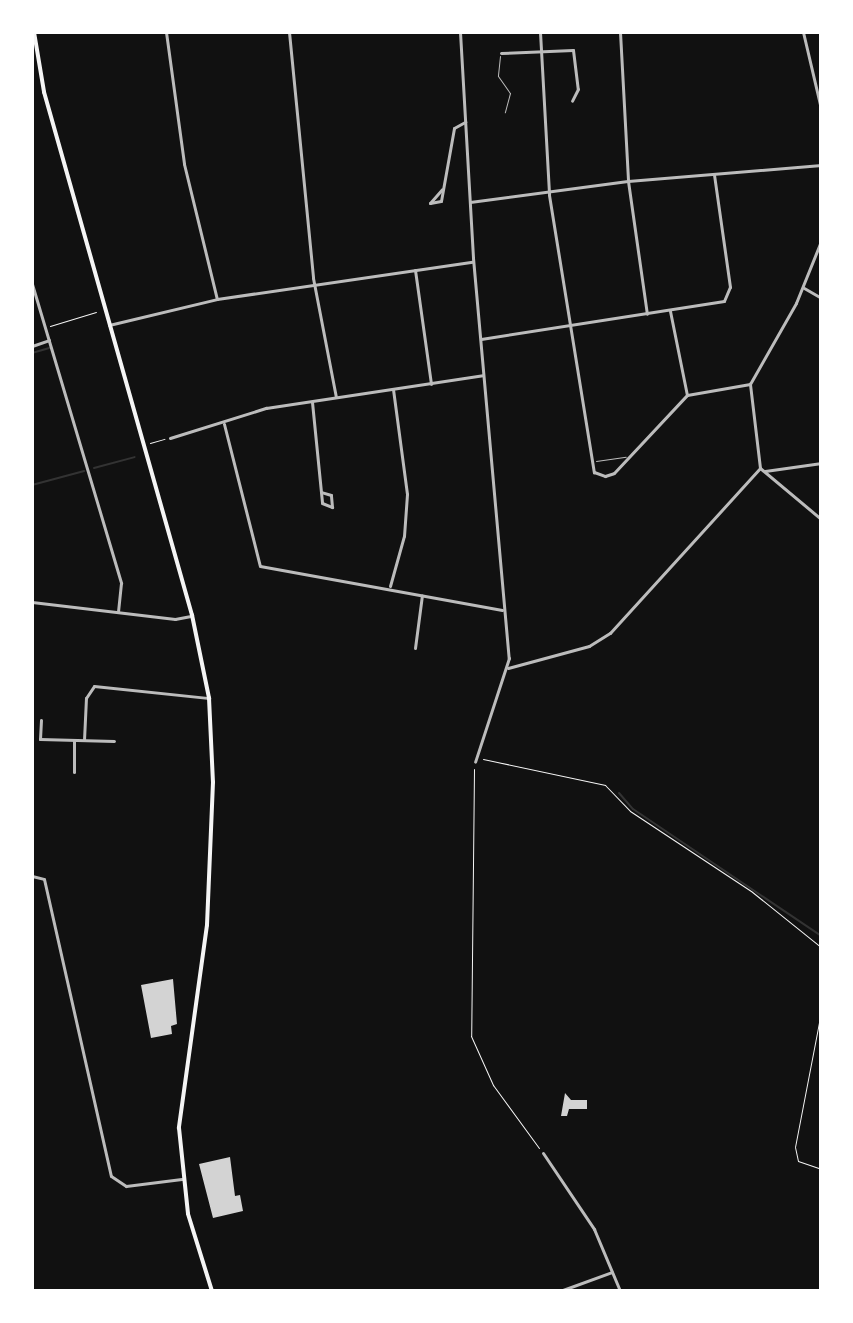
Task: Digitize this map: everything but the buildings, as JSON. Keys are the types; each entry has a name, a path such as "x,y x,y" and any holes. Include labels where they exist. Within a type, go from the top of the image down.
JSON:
{"main road":[{"path":"34,32 39,72 192,615 209,698 213,765 208,912 181,1084 182,1179 195,1244 212,1291"}],"street":[{"path":"166,32 184,164 217,299"},
{"path":"289,32 315,282 336,397"},
{"path":"460,32 473,262 508,668 476,760"},
{"path":"540,32 549,191 591,463 601,476 612,474 687,395 750,384"},
{"path":"620,32 628,181 647,314"},
{"path":"803,32 821,109"},
{"path":"501,53 575,51 578,89 572,101"},
{"path":"32,73 39,72"},
{"path":"443,189 454,128 465,122"},
{"path":"470,202 628,181 821,165"},
{"path":"481,339 720,302 730,294 714,174"},
{"path":"821,241 803,288 750,384 763,470 821,519"},
{"path":"109,325 217,299 315,282 473,262"},
{"path":"415,270 431,384"},
{"path":"32,284 121,583 118,612"},
{"path":"803,288 821,298"},
{"path":"670,311 687,395"},
{"path":"32,346 49,340"},
{"path":"170,438 224,424 266,408 483,375"},
{"path":"390,587 404,536 407,494 393,389"},
{"path":"312,402 321,492"},
{"path":"224,424 260,566 390,587 502,610"},
{"path":"508,668 589,646 610,633 763,470 821,463"},
{"path":"415,648 422,595"},
{"path":"32,602 175,619 192,615"},
{"path":"84,740 86,698 94,686 209,698"},
{"path":"41,720 40,739 114,741"},
{"path":"74,740 74,772"},
{"path":"32,876 44,879 111,1176 126,1186 182,1179"},
{"path":"543,1153 594,1229 620,1291"},
{"path":"560,1291 612,1272"}],"lane":[{"path":"501,53 498,76 510,93 505,112"},
{"path":"591,463 628,457"}],"path":[{"path":"50,326 96,312"},
{"path":"144,445 170,438"},
{"path":"543,1153 493,1085 471,1036 476,760 605,785 630,811 751,891 821,947"},
{"path":"821,1012 795,1147 798,1161 821,1169"}],"waterway":[{"path":"32,353 49,348"},
{"path":"94,468 135,457"},
{"path":"32,485 84,471"},
{"path":"619,793 633,809 821,936"}]}
